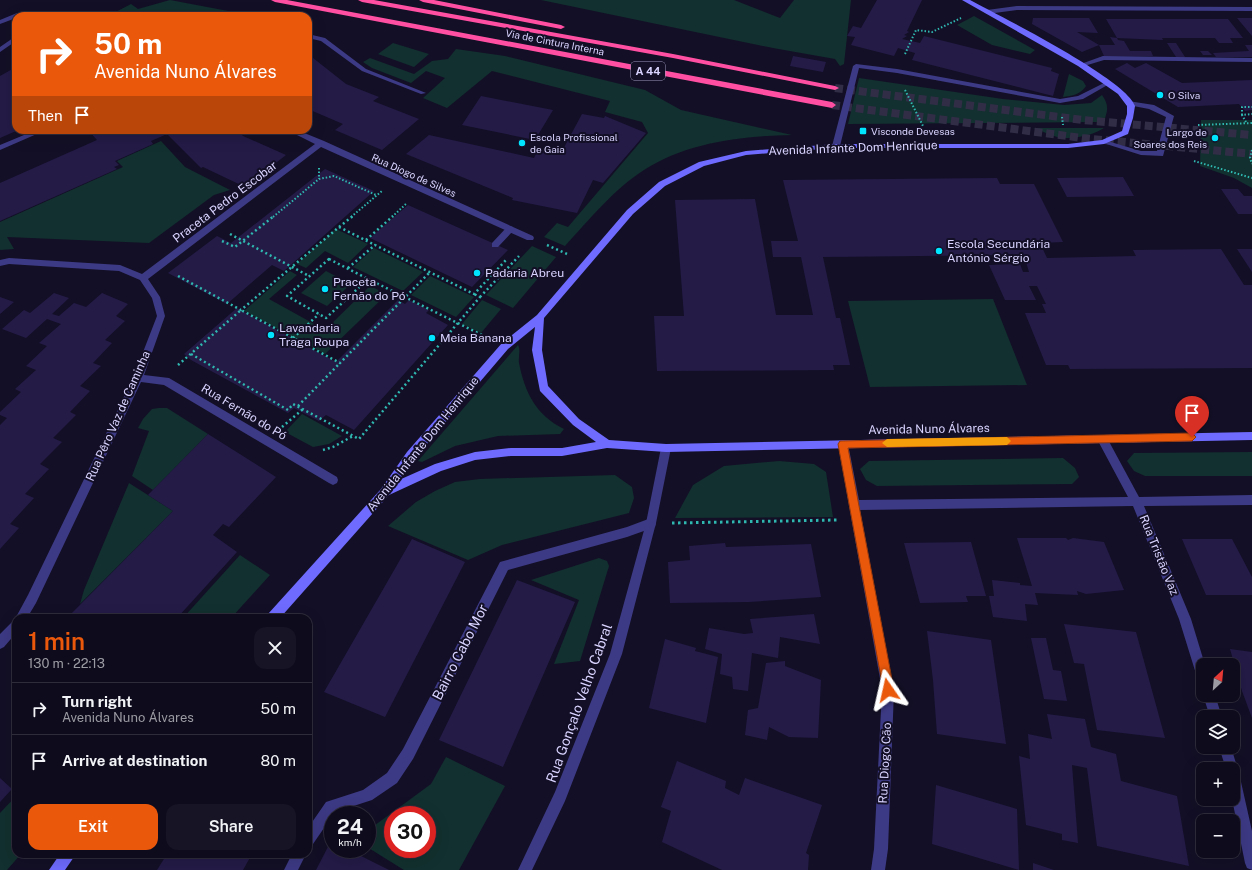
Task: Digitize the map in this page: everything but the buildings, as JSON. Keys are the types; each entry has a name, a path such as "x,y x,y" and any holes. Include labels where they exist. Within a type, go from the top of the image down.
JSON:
{"highway":[{"name":"Via de Cintura Interna","path":"275,0 832,105"},
{"name":"Via de Cintura Interna","path":"362,0 673,56 835,88"},
{"path":"423,0 618,38 673,56"}],"main road":[{"path":"965,0 1095,73 1120,92 1130,103"},
{"name":"Avenida Infante Dom Henrique","path":"276,614 385,492 411,455 505,346 540,317 630,212 662,184 702,164 746,153 836,146 1068,146 1104,142 1125,132 1130,115 1130,103"},
{"path":"540,317 537,350 543,388 576,422 607,444"},
{"name":"Avenida Nuno Álvares","path":"385,492 439,467 475,456 511,452 562,452 607,444 666,448 1252,436"},
{"path":"56,870 66,858"}],"street":[{"path":"987,12 1017,8 1252,9"},
{"path":"0,22 12,17"},
{"path":"312,37 323,39 364,70 423,93"},
{"path":"0,50 12,41"},
{"path":"1081,65 1103,58 1252,60"},
{"path":"836,146 856,66 897,71 1060,101 1074,101 1085,98 1108,83"},
{"path":"1104,142 1141,154 1160,154 1170,116 1151,107 1130,103"},
{"path":"0,148 33,134"},
{"name":"Rua Diogo de Silves","path":"300,134 530,238"},
{"name":"Praceta Pedro Escobar","path":"143,278 321,143"},
{"path":"495,245 510,229"},
{"path":"0,263 9,261 120,268 143,278"},
{"name":"Rua Pêro Vaz de Caminha","path":"23,614 32,599 138,378 161,316 156,297 143,278"},
{"name":"Rua Fernão do Pó","path":"138,378 166,381 333,480"},
{"name":"Rua Tristão Vaz","path":"1102,439 1137,502 1185,619 1197,658"},
{"name":"Rua Diogo Cão","path":"843,444 888,690 881,849 878,870"},
{"name":"Rua Gonçalo Velho Cabral","path":"525,870 560,796 616,654 652,523 666,448"},
{"path":"854,505 1252,500"},
{"name":"Bairro Cabo Mor","path":"312,833 332,807 367,795 392,778 408,754 504,566 627,532 652,523"},
{"path":"0,643 12,629"},
{"path":"1240,806 1252,863"},
{"path":"290,870 297,858"}],"path":[{"path":"923,126 897,71 916,30 932,32 969,15 987,12"},
{"path":"1247,123 1242,115 1242,107 1252,107"},
{"path":"1242,115 1252,114"},
{"path":"1198,125 1252,123"},
{"path":"1252,150 1250,158 1252,164"},
{"path":"1194,161 1252,178"},
{"path":"319,162 319,179"},
{"path":"220,240 235,247 319,179 334,176 376,195"},
{"path":"173,370 241,310 385,188"},
{"path":"366,240 410,200"},
{"path":"339,227 480,297"},
{"path":"238,238 309,276"},
{"path":"348,268 374,244"},
{"path":"552,247 567,254"},
{"path":"474,294 510,256"},
{"path":"191,354 288,410 293,404 298,406 359,439 457,323 519,256"},
{"path":"369,278 326,318 286,296 329,259 369,278 484,336"},
{"path":"298,406 430,272"},
{"path":"175,274 340,363"},
{"path":"293,338 319,314"},
{"path":"296,458 333,447 353,436"},
{"path":"652,523 857,520"}],"green space":[{"path":"170,0 233,12 116,12 131,4 138,9"},
{"path":"541,0 734,0 780,18 794,0 851,0 844,64 840,66 835,59 773,48"},
{"path":"974,16 1035,50 1030,54 992,45 957,25"},
{"path":"393,43 429,54 414,67 378,54"},
{"path":"456,49 505,56 645,90 681,110 792,135 754,137 715,142 678,153 661,160 622,186 602,205 565,246 544,237 557,223 568,227 648,133 642,122 605,112 610,101 492,71 447,108 423,98 445,78 426,71 411,83 372,68 363,62 370,58 414,74 432,61 448,59"},
{"path":"1069,74 1083,81 1086,86 1082,91 1076,94 1063,97"},
{"path":"859,78 1003,99 1064,105 1091,103 1102,95 1107,105 1107,111 1104,121 1097,122 848,124"},
{"name":"Largo de Soares dos Reis","path":"1201,120 1252,120 1252,188 1234,178 1200,166"},
{"path":"1033,128 1104,128 1080,137 1066,138 1054,136"},
{"path":"161,141 185,167 230,190 214,195 149,243 7,237 14,249 0,250 0,222 123,167 117,161"},
{"path":"336,229 368,244 348,263 325,251 306,268 297,264"},
{"path":"532,246 556,257 513,308 486,295"},
{"path":"374,248 423,272 403,291 353,267"},
{"path":"290,271 297,275 269,299 325,330 370,286 387,294 325,354 244,311"},
{"path":"326,271 351,284 327,306 301,293"},
{"path":"430,276 474,297 456,317 411,295"},
{"path":"993,299 1027,385 870,387 848,301"},
{"path":"482,300 501,309 481,333 462,324"},
{"path":"518,345 519,363 528,393 539,410 546,417 564,429 560,434 498,436 455,446 422,462 418,461"},
{"path":"167,408 208,434 153,490 132,476 149,431 138,428 143,419 152,409"},
{"path":"302,414 342,436 329,444 313,447 285,432"},
{"path":"1252,452 1252,476 1145,476 1134,471 1127,461 1134,453"},
{"path":"1063,458 1075,468 1079,477 1072,484 877,486 866,480 860,469 869,461"},
{"path":"779,461 814,464 826,472 833,517 675,518 693,485 724,466"},
{"path":"615,475 632,487 634,498 629,513 502,545 468,560 388,526 416,502 455,482 480,479"},
{"path":"129,483 173,511 80,604 84,590"},
{"path":"240,555 270,575 235,614 187,614"},
{"path":"599,558 607,561 609,566 580,661 554,664 579,600 531,580"},
{"path":"446,757 505,786 459,870 404,870 385,858 436,858 436,806 401,806 431,784"},
{"path":"12,800 12,858 18,858 7,870 0,870 0,813"},
{"path":"384,819 384,858 376,853 376,824"}],"tunnel":[{"path":"835,88 1083,120 1252,135"},
{"path":"832,105 1082,138 1252,154"}],"slow traffic":[{"path":"887,443 1007,441"}],"place":[{"name":"O Silva","path":"1160,95"},
{"name":"Visconde Devesas","path":"863,131"},
{"name":"Largo de Soares dos Reis","path":"1215,138"},
{"name":"Escola Profissional de Gaia","path":"522,143"},
{"name":"Escola Secundária António Sérgio","path":"939,251"},
{"name":"Padaria Abreu","path":"477,273"},
{"name":"Praceta Fernão do Pó","path":"325,289"},
{"name":"Lavandaria Traga Roupa","path":"271,335"},
{"name":"Meia Banana","path":"432,338"}],"route":[{"path":"888,690 843,444 1192,437"}]}
